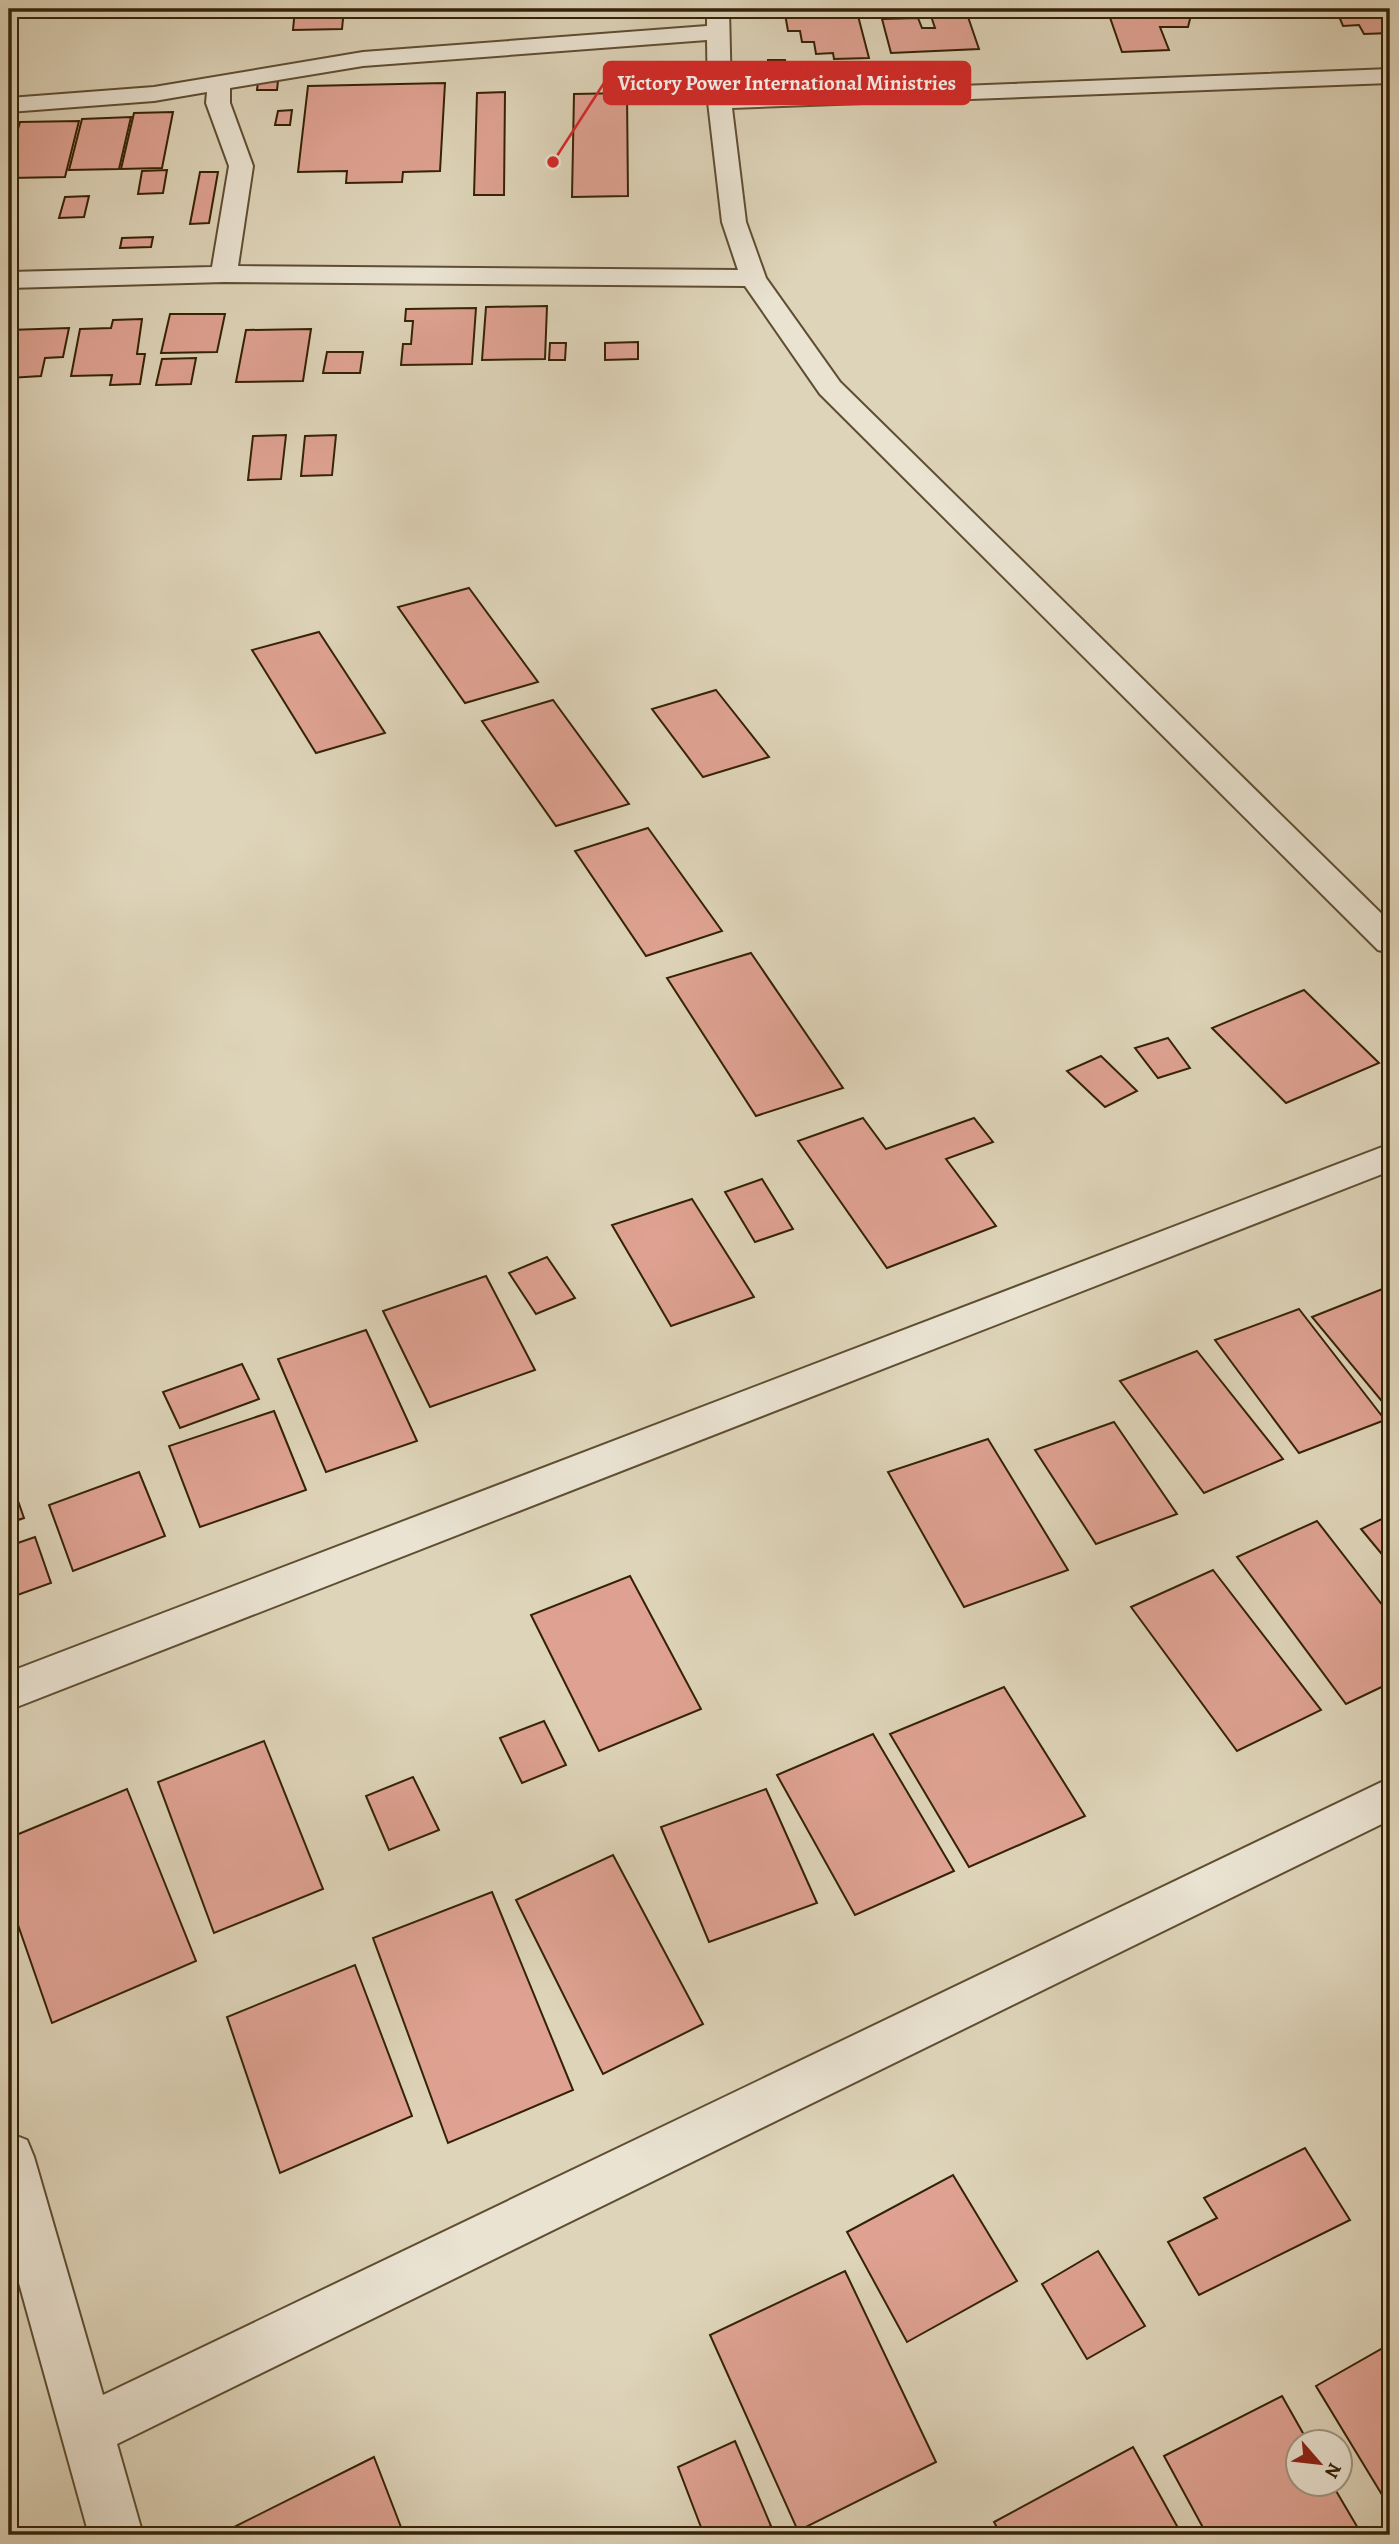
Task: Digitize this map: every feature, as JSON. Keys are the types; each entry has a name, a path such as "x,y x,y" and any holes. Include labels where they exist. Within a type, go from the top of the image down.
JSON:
{"street":[{"path":"9,105 154,94 363,59 655,34 719,20 720,102 734,222 753,278 830,388 1390,942"},
{"path":"720,102 1390,76"},
{"path":"219,81 218,103 241,166 224,274"},
{"path":"9,280 224,274 753,278"},
{"path":"9,1691 1390,1157"},
{"path":"85,2432 1390,1798"},
{"path":"9,2157 116,2535"}],"building":[{"path":"295,9 344,9 342,29 293,30"},
{"path":"412,9 532,9 412,12"},
{"path":"1107,9 1173,9 1176,14 1191,15 1188,27 1160,27 1169,50 1122,52"},
{"path":"1365,9 1390,9 1390,33 1364,34 1359,25 1343,26 1338,14 1368,14"},
{"path":"857,12 869,58 834,59 833,53 816,54 814,42 802,42 800,31 788,31 785,14"},
{"path":"967,14 979,49 891,53 882,19 918,18 922,28 935,28 931,16"},
{"path":"768,60 785,60 787,70 768,70"},
{"path":"278,81 277,90 257,90 258,82"},
{"path":"445,83 440,171 403,172 402,182 346,183 347,171 298,172 308,86"},
{"path":"505,92 504,195 474,195 477,93"},
{"path":"627,93 628,196 572,197 574,94"},
{"path":"292,110 290,125 275,125 278,111"},
{"path":"173,112 162,168 121,169 134,113"},
{"path":"131,117 119,169 69,170 82,119"},
{"path":"79,121 65,177 9,178 9,160 20,122"},
{"path":"167,170 163,193 138,194 142,171"},
{"path":"200,172 218,172 209,223 190,224"},
{"path":"89,196 84,217 59,218 65,197"},
{"path":"153,237 151,247 120,248 122,238"},
{"path":"547,306 545,359 482,360 486,307"},
{"path":"476,308 472,364 401,365 403,344 411,344 413,321 405,321 406,309"},
{"path":"170,314 225,314 217,352 161,353"},
{"path":"142,319 137,354 145,354 140,384 110,385 112,375 71,376 80,329 111,328 113,320"},
{"path":"69,328 63,357 45,358 41,376 9,378 9,330"},
{"path":"311,329 303,381 236,382 246,330"},
{"path":"638,342 638,359 605,360 605,343"},
{"path":"550,343 566,343 565,360 549,360"},
{"path":"327,352 363,352 360,373 323,373"},
{"path":"196,358 191,384 156,385 162,359"},
{"path":"286,435 281,479 248,480 253,436"},
{"path":"336,435 332,475 301,476 305,436"},
{"path":"469,588 538,682 465,703 398,607"},
{"path":"319,632 385,733 316,753 252,650"},
{"path":"716,690 769,757 703,777 652,709"},
{"path":"553,700 629,804 556,826 482,721"},
{"path":"648,828 722,931 646,956 575,851"},
{"path":"751,953 843,1088 756,1116 667,978"},
{"path":"1304,990 1379,1063 1286,1103 1212,1028"},
{"path":"1168,1038 1190,1068 1158,1078 1135,1048"},
{"path":"1101,1056 1137,1091 1105,1107 1067,1071"},
{"path":"863,1118 886,1149 974,1118 993,1142 946,1159 996,1226 887,1268 798,1141"},
{"path":"762,1179 793,1229 755,1242 725,1192"},
{"path":"692,1199 754,1297 671,1326 612,1225"},
{"path":"547,1257 575,1298 536,1314 509,1273"},
{"path":"486,1276 535,1370 430,1407 383,1311"},
{"path":"1390,1286 1390,1411 1312,1317"},
{"path":"1299,1309 1385,1420 1299,1453 1215,1340"},
{"path":"366,1330 417,1441 326,1472 278,1359"},
{"path":"1197,1351 1283,1459 1204,1493 1120,1381"},
{"path":"242,1364 259,1399 180,1428 163,1392"},
{"path":"274,1411 306,1490 200,1527 169,1446"},
{"path":"1114,1422 1177,1514 1096,1544 1035,1450"},
{"path":"988,1439 1068,1570 964,1607 888,1472"},
{"path":"139,1472 165,1536 73,1571 49,1505"},
{"path":"9,1475 24,1518 9,1523"},
{"path":"1390,1515 1390,1564 1361,1529"},
{"path":"1317,1521 1390,1615 1390,1683 1346,1704 1237,1557"},
{"path":"35,1537 51,1583 9,1598 9,1546"},
{"path":"1213,1570 1321,1710 1237,1751 1131,1607"},
{"path":"630,1576 701,1709 599,1751 531,1615"},
{"path":"1004,1687 1085,1816 969,1867 890,1734"},
{"path":"544,1721 566,1765 522,1783 500,1738"},
{"path":"873,1734 954,1871 855,1915 777,1775"},
{"path":"264,1741 323,1889 214,1933 158,1782"},
{"path":"413,1777 439,1830 389,1850 366,1796"},
{"path":"127,1789 196,1961 52,2023 9,1899 9,1838"},
{"path":"766,1789 817,1903 709,1942 661,1827"},
{"path":"613,1855 703,2024 603,2074 516,1900"},
{"path":"492,1892 573,2090 448,2143 373,1938"},
{"path":"355,1965 412,2116 280,2173 227,2017"},
{"path":"1305,2148 1350,2220 1199,2295 1168,2242 1217,2218 1204,2198"},
{"path":"953,2175 1017,2281 907,2342 847,2232"},
{"path":"1098,2251 1145,2326 1087,2359 1042,2284"},
{"path":"845,2271 936,2462 798,2531 710,2335"},
{"path":"1390,2344 1390,2508 1354,2449 1354,2428 1341,2428 1316,2386"},
{"path":"1282,2396 1300,2428 1284,2428 1284,2498 1340,2498 1362,2535 1207,2535 1164,2456"},
{"path":"735,2441 771,2526 751,2535 704,2535 678,2467"},
{"path":"1133,2447 1182,2535 1001,2535 994,2522"},
{"path":"374,2457 404,2535 237,2535 234,2527"}],"place":[{"name":"Victory Power International Ministries","path":"553,162"}]}
